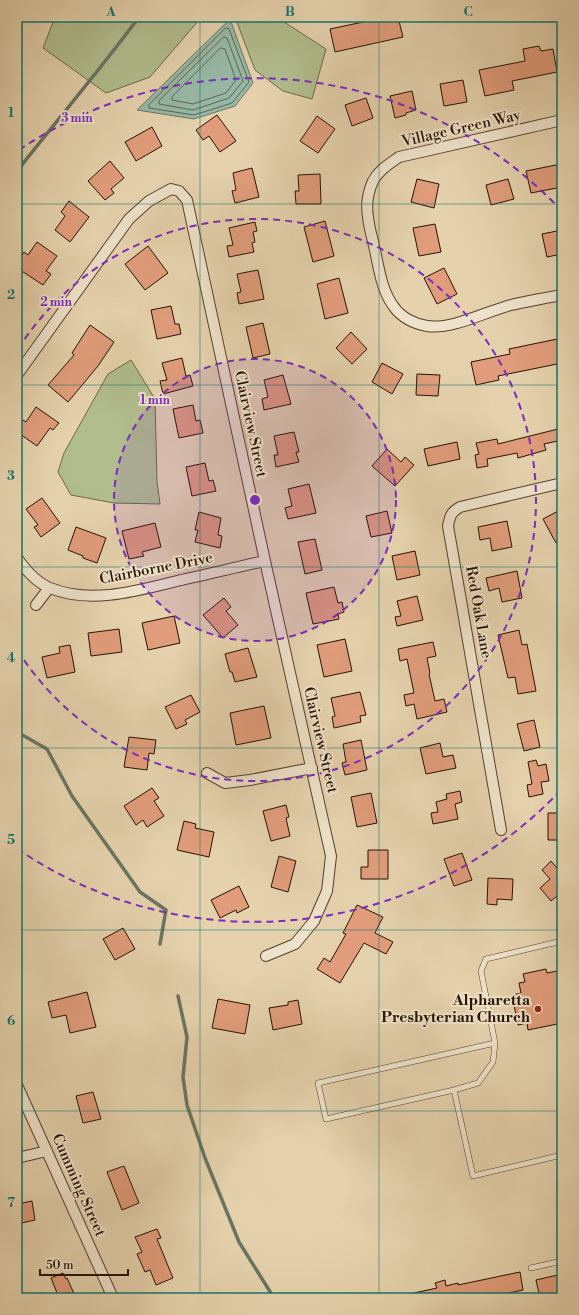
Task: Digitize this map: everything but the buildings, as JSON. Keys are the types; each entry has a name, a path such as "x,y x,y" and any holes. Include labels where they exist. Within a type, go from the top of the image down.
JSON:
{"street":[{"name":"Village Green Way","path":"562,120 399,157 384,166 373,181 367,199 368,217 383,286 394,308 403,316 414,322 426,326 447,326 511,305 562,294"},
{"name":"Clairview Street","path":"17,375 129,219 149,201 171,189 179,191 187,200 264,562 331,856 327,892 314,921 295,944 266,956"},
{"name":"Red Oak Lane","path":"501,830 448,526 450,515 460,507 562,483"},
{"name":"Clairborne Drive","path":"17,558 28,572 49,588 75,595 103,596 147,589 264,562"},
{"path":"36,605 49,588"},
{"path":"207,773 225,783 250,780 312,768"},
{"name":"Cumming Street","path":"17,1084 114,1298"},
{"path":"17,1158 47,1151"}],"lane":[{"path":"495,1043 318,1083 326,1119 454,1090 478,1083 493,1062 495,1043 481,971 486,959 562,941"},
{"path":"454,1090 474,1176 562,1155"},
{"path":"531,1268 562,1261"}],"shaded area":[{"path":"55,17 207,17 199,20 150,77 106,93 43,48"},
{"path":"235,17 283,17 284,22 326,49 312,99 283,91 255,70"},
{"path":"131,360 155,399 157,482 160,504 114,503 71,495 58,472 64,453 108,374"}],"water":[{"path":"230,19 253,83 235,106 194,119 137,110"}],"waterway":[{"path":"17,171 94,76 139,17"},
{"path":"17,732 47,749 72,796 140,892 166,910 160,944"},
{"path":"178,996 187,1037 183,1077 187,1105 205,1158 239,1242 274,1298"}],"place":[{"name":"Alpharetta Presbyterian Church","path":"538,1009"}]}
